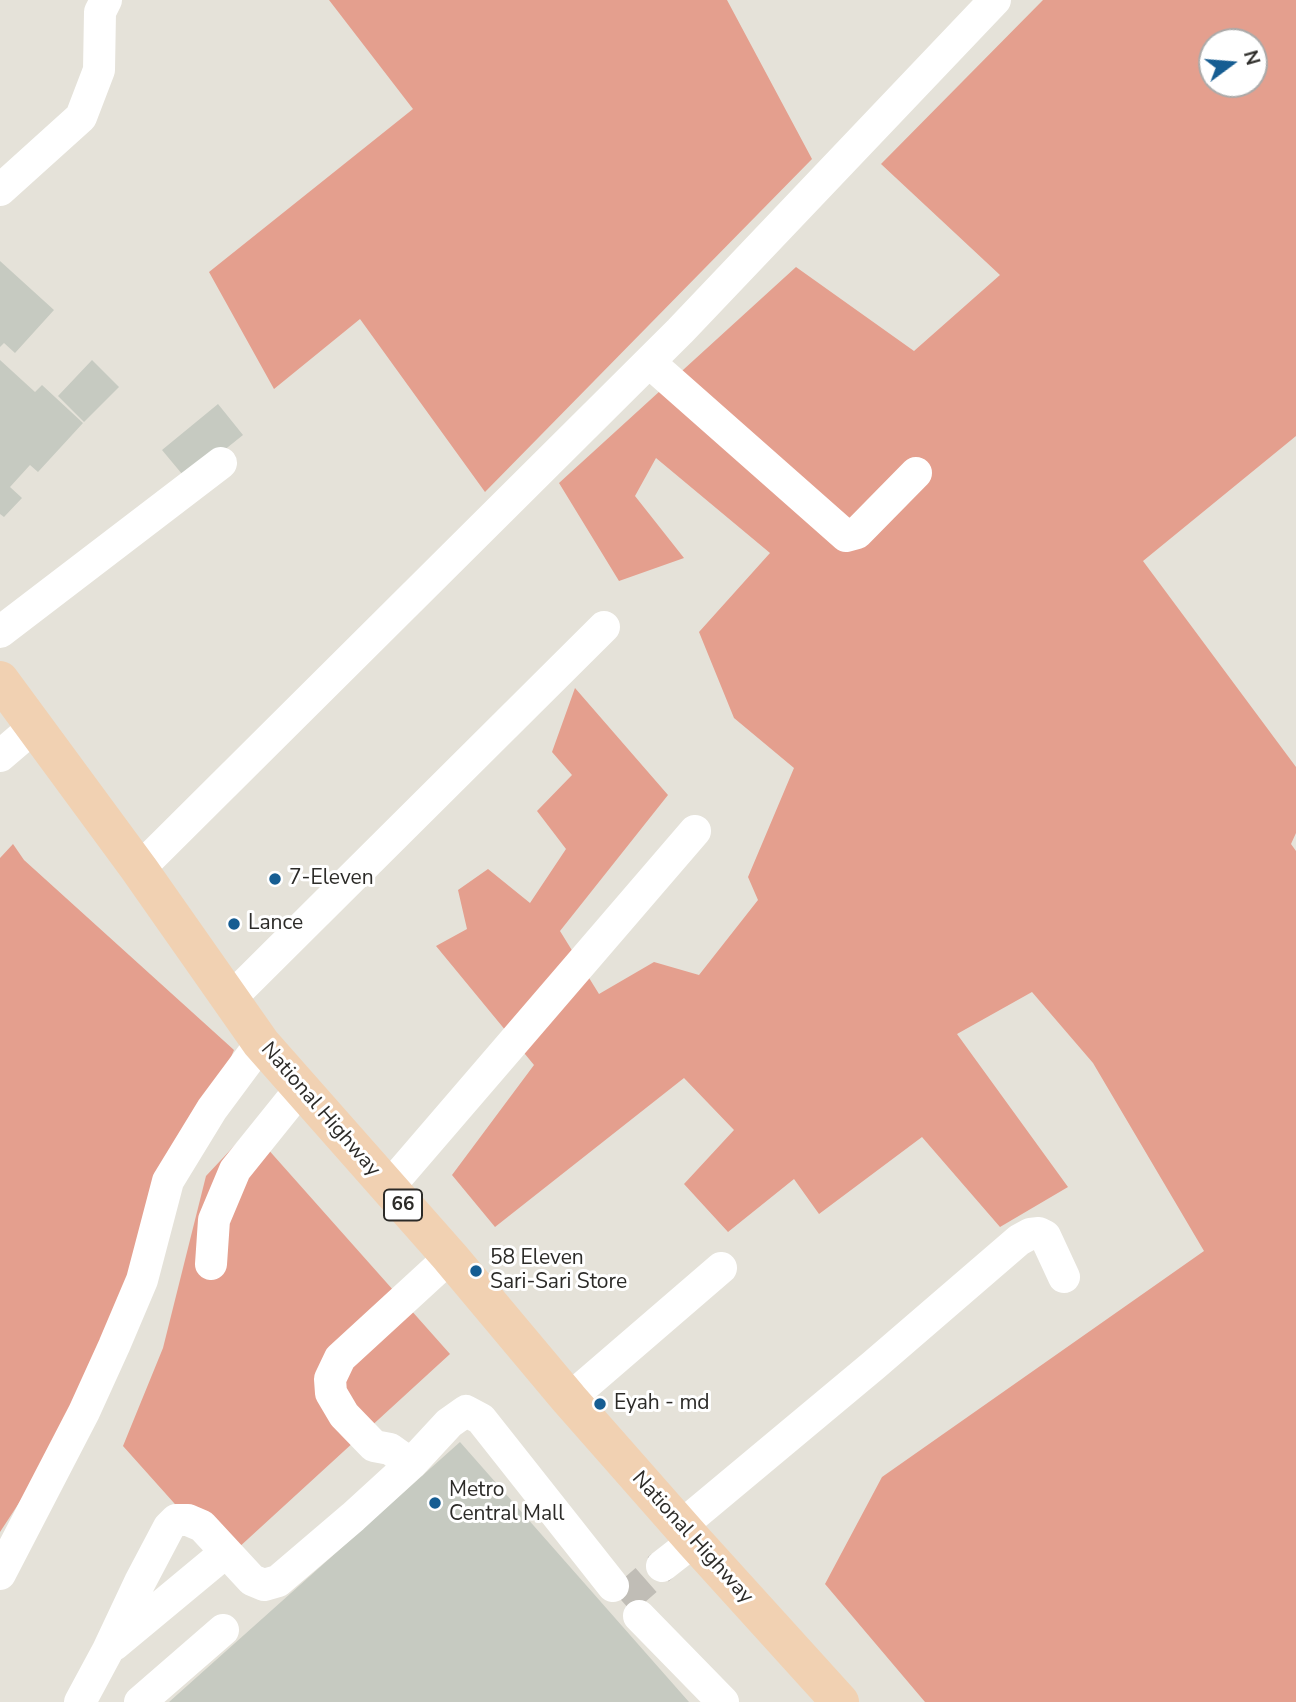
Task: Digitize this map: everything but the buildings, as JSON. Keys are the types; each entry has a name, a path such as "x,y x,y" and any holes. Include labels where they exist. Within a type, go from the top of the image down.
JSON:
{"main road":[{"name":"National Highway","path":"0,680 139,869 261,1043 450,1257 569,1399 840,1702"}],"street":[{"path":"0,190 81,117 99,70 100,12 106,0"},
{"path":"139,869 649,362 995,0"},
{"path":"649,362 846,536 857,533 916,473"},
{"path":"0,632 221,463"},
{"path":"229,1000 604,626"},
{"path":"0,757 34,727"},
{"path":"388,1188 695,831"},
{"path":"0,1574 84,1412 114,1346 142,1280 168,1181 212,1109 261,1043"},
{"path":"211,1264 214,1220 235,1170 300,1088"},
{"path":"662,1566 688,1534 874,1365 1020,1240 1030,1234 1039,1233 1045,1236 1064,1277"},
{"path":"411,1464 390,1449 374,1446 344,1415 331,1393 330,1378 340,1358 450,1257"},
{"path":"569,1399 721,1268"},
{"path":"80,1702 169,1527 176,1520 188,1520 202,1526 252,1580 264,1585 278,1581 353,1517 411,1464 449,1423 466,1411 481,1419 613,1586"},
{"path":"108,1650 226,1552"},
{"path":"639,1616 723,1702"},
{"path":"140,1702 223,1630"}],"shaded area":[{"path":"329,0 727,0 812,159 485,492 360,319 274,389 209,272 413,109"},
{"path":"1043,0 1296,0 1296,436 1143,561 1296,767 1296,833 1291,844 1296,851 1296,1702 925,1702 825,1584 882,1477 1204,1251 1093,1063 1032,992 957,1034 1068,1187 1000,1227 922,1137 819,1214 794,1179 728,1232 684,1184 734,1130 684,1078 495,1227 452,1175 534,1065 436,946 467,929 458,890 488,869 530,903 566,849 537,811 572,775 552,752 575,688 668,795 560,931 599,994 654,962 699,975 758,900 748,877 794,768 734,718 699,632 770,553 656,458 635,496 684,558 619,581 559,483 796,267 914,351 1000,275 881,164"},
{"path":"13,844 24,860 234,1050 91,1393 0,1532 0,858"},
{"path":"250,1129 450,1354 225,1560 123,1446 163,1348 206,1176"}],"tunnel":[{"path":"622,1601 662,1566"}],"place":[{"name":"7-Eleven","path":"275,879"},
{"name":"Lance","path":"234,924"},
{"name":"58 Eleven Sari-Sari Store","path":"476,1271"},
{"name":"Eyah - md","path":"600,1404"},
{"name":"Metro Central Mall","path":"435,1503"}]}
